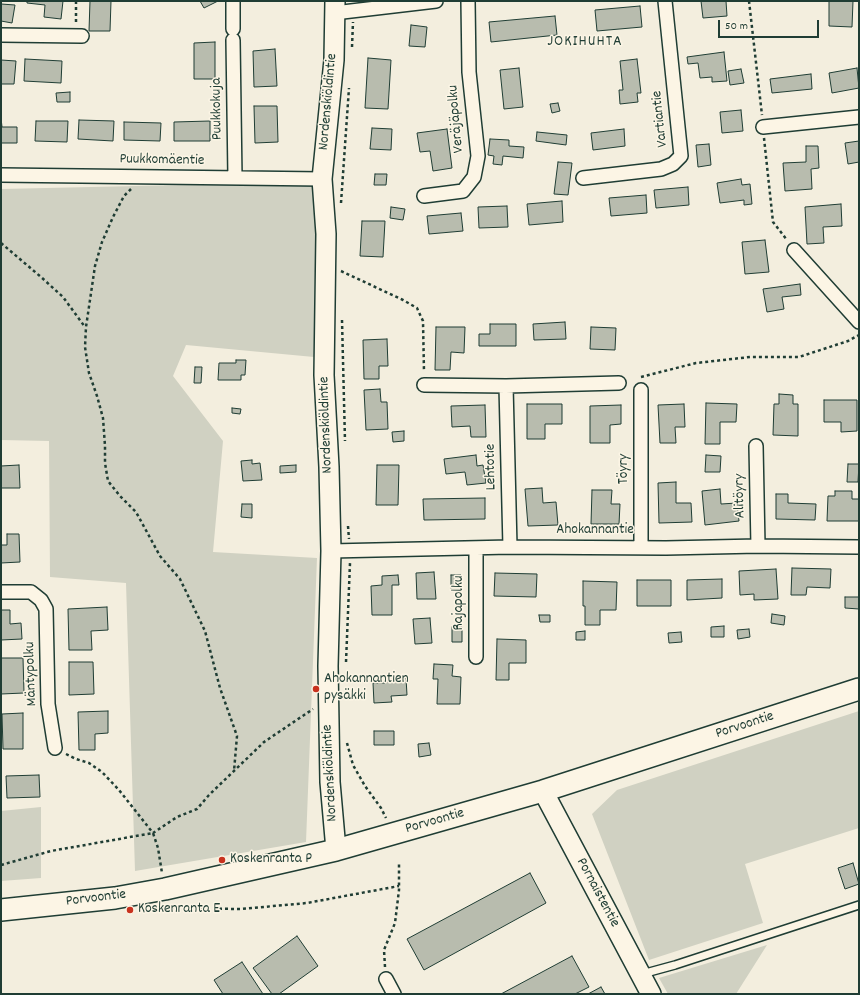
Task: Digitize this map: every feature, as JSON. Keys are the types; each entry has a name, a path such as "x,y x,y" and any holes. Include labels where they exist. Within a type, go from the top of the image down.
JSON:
{"main road":[{"name":"Nordenskiöldintie","path":"335,7 334,60 322,179 326,234 324,376 329,467 331,551 328,703 330,782 336,850"},
{"name":"Porvoontie","path":"1,910 115,898 165,889 336,850 543,791 859,689"},
{"name":"Pornaistentie","path":"543,791 651,994"}],"street":[{"name":"Puukkokuja","path":"233,1 235,178"},
{"path":"335,7 354,10 436,1"},
{"name":"Veräjäpolku","path":"424,196 464,191 474,177 478,156 469,72 468,1"},
{"name":"Vartiantie","path":"583,178 661,169 673,164 680,156 665,1"},
{"path":"1,35 79,36"},
{"path":"763,127 859,118"},
{"name":"Puukkomäentie","path":"1,175 322,179"},
{"path":"794,250 859,322"},
{"path":"424,385 506,386 619,383"},
{"name":"Lehtotie","path":"506,386 510,547"},
{"name":"Töyry","path":"641,390 641,548"},
{"name":"Alitöyry","path":"756,446 758,546"},
{"name":"Ahokannantie","path":"331,551 510,547 859,547"},
{"name":"Rajapolku","path":"476,548 476,658"},
{"name":"Mäntypolku","path":"1,592 31,592 41,600 46,609 48,704 55,748"},
{"path":"386,979 394,994"}],"lane":[{"path":"640,974 675,965 859,905"}],"path":[{"path":"76,1 79,36"},
{"path":"352,48 354,10"},
{"path":"341,205 349,86"},
{"path":"141,177 124,196 113,217 102,242 95,266 86,327 85,347 89,374 103,418 105,463 108,481 136,512 160,556 180,579 205,631 220,688 237,736 234,771"},
{"path":"1,243 42,277 63,297 86,327"},
{"path":"341,264 341,278"},
{"path":"341,271 403,300 416,308 422,321 424,385"},
{"path":"342,319 345,442"},
{"path":"619,383 696,363 750,357 799,357 848,341 859,335"},
{"path":"346,665 350,550 348,523"},
{"path":"1,864 51,851 152,833 177,817 197,809 264,742 311,711 317,703 328,703"},
{"path":"346,738 353,765 386,818"},
{"path":"55,748 76,759 89,763 102,772 152,833 158,848 165,889"},
{"path":"386,979 384,950 395,923 399,886 399,864"},
{"path":"154,908 241,909 307,903 399,886"}],"shaded area":[{"path":"316,182 314,357 186,345 173,376 223,441 213,552 317,558 306,842 135,871 126,583 50,577 49,441 1,440 1,189"},
{"path":"859,711 859,828 745,864 763,923 649,960 592,814 617,790"},
{"path":"41,807 41,878 1,881 1,811"},
{"path":"767,945 736,994 668,994 659,978"}],"building":[{"path":"27,1 63,1 61,19 44,17 45,5 27,3"},
{"path":"90,1 111,1 110,31 89,31"},
{"path":"200,1 218,1 204,8"},
{"path":"701,1 726,1 727,16 703,18"},
{"path":"829,1 853,1 852,27 829,26"},
{"path":"1,4 15,5 12,23 1,21"},
{"path":"640,6 642,27 597,31 595,10"},
{"path":"555,16 557,35 491,42 489,22"},
{"path":"411,25 427,27 425,47 409,46"},
{"path":"215,42 215,79 194,79 194,43"},
{"path":"275,49 277,86 254,87 253,51"},
{"path":"724,52 727,81 712,82 712,77 700,78 698,63 688,64 687,57"},
{"path":"368,58 391,60 388,109 365,108"},
{"path":"25,59 62,61 61,83 24,81"},
{"path":"637,59 641,93 637,93 638,102 620,104 619,90 623,90 620,61"},
{"path":"1,60 16,61 14,84 1,84"},
{"path":"519,68 523,107 504,109 500,70"},
{"path":"857,68 859,88 832,93 829,73"},
{"path":"741,69 744,83 730,85 728,71"},
{"path":"811,74 812,89 772,93 770,79"},
{"path":"70,92 70,102 57,102 56,93"},
{"path":"558,103 560,111 552,113 550,104"},
{"path":"254,106 277,106 278,142 255,143"},
{"path":"741,110 743,131 722,133 720,112"},
{"path":"1,118 2,127 17,127 17,143 1,143"},
{"path":"79,120 114,121 113,141 78,139"},
{"path":"36,121 68,121 67,142 35,141"},
{"path":"210,121 210,141 174,141 174,122"},
{"path":"124,122 161,123 160,141 124,140"},
{"path":"372,128 392,129 391,150 370,149"},
{"path":"447,129 452,168 433,171 430,151 420,152 417,133"},
{"path":"624,129 625,146 593,150 591,133"},
{"path":"537,132 567,135 566,145 536,141"},
{"path":"490,139 509,140 509,146 524,147 523,158 503,156 502,165 493,164 494,156 488,155"},
{"path":"859,141 859,162 848,164 845,143"},
{"path":"709,144 711,165 698,167 696,145"},
{"path":"806,146 818,146 819,168 811,169 812,189 785,191 783,163 806,162"},
{"path":"558,162 572,163 568,195 554,194"},
{"path":"375,174 387,174 386,185 374,185"},
{"path":"741,179 742,185 750,184 752,204 744,205 744,200 720,203 717,183"},
{"path":"688,187 689,205 656,208 654,190"},
{"path":"646,195 647,213 611,216 609,198"},
{"path":"562,201 563,222 529,225 527,204"},
{"path":"841,204 842,226 823,227 824,243 807,244 805,207"},
{"path":"507,206 508,227 479,228 478,207"},
{"path":"391,207 405,209 403,220 390,218"},
{"path":"461,213 463,231 429,234 427,216"},
{"path":"362,221 385,221 383,257 360,256"},
{"path":"765,240 769,272 745,274 742,242"},
{"path":"800,284 801,295 782,297 784,309 767,312 763,289"},
{"path":"565,322 566,339 534,340 533,324"},
{"path":"490,324 516,324 516,346 479,346 479,334 490,334"},
{"path":"436,327 465,327 464,353 451,352 450,370 435,370"},
{"path":"591,327 616,328 615,350 590,349"},
{"path":"387,339 388,366 379,366 379,379 364,379 363,340"},
{"path":"236,360 246,360 245,375 241,375 241,380 218,380 219,363 236,363"},
{"path":"195,367 202,367 201,383 194,383"},
{"path":"380,389 381,402 387,402 388,429 366,430 364,390"},
{"path":"779,394 793,395 793,404 798,404 798,436 773,435 774,404 779,404"},
{"path":"824,400 857,400 857,431 841,432 841,422 824,422"},
{"path":"706,403 737,404 736,422 720,422 720,444 705,444"},
{"path":"527,404 562,404 562,424 545,424 545,439 527,439"},
{"path":"684,404 685,427 675,427 676,443 660,443 658,405"},
{"path":"485,405 486,437 471,437 470,426 452,427 451,406"},
{"path":"621,405 621,424 610,425 610,443 590,443 590,406"},
{"path":"232,408 241,409 240,414 232,413"},
{"path":"404,431 404,441 393,442 392,432"},
{"path":"476,455 477,466 483,465 486,483 467,485 465,472 446,474 444,459"},
{"path":"706,455 721,456 720,472 705,472"},
{"path":"252,460 252,464 260,463 262,480 243,481 241,461"},
{"path":"848,464 859,464 858,482 847,482"},
{"path":"19,465 20,488 1,488 1,466"},
{"path":"296,465 296,472 280,473 280,466"},
{"path":"377,465 399,465 398,505 376,505"},
{"path":"676,482 676,503 691,503 692,522 659,523 658,483"},
{"path":"542,488 543,503 556,502 558,525 528,526 525,489"},
{"path":"720,489 721,504 737,503 739,521 705,525 702,491"},
{"path":"592,490 612,490 611,504 620,504 619,524 591,524"},
{"path":"835,491 852,491 852,499 859,499 859,521 827,521 828,496 835,496"},
{"path":"776,494 788,494 788,503 816,504 815,520 776,519"},
{"path":"485,498 485,519 424,520 423,499"},
{"path":"242,504 252,504 252,518 241,517"},
{"path":"7,534 19,534 20,562 1,563 1,545 7,545"},
{"path":"792,568 831,569 830,588 807,587 806,595 791,595"},
{"path":"776,569 778,599 754,600 754,594 740,595 739,571"},
{"path":"434,572 436,599 417,599 416,573"},
{"path":"495,573 537,574 536,597 494,596"},
{"path":"398,575 399,585 392,585 392,615 372,615 371,586 382,585 382,576"},
{"path":"451,575 461,575 461,590 451,590"},
{"path":"722,579 722,598 687,600 687,580"},
{"path":"637,580 671,580 671,606 637,606"},
{"path":"583,581 617,582 616,610 600,610 600,625 585,625"},
{"path":"845,597 859,597 859,609 845,608"},
{"path":"107,607 108,630 91,631 92,650 69,650 68,609"},
{"path":"1,610 10,610 10,624 21,623 22,639 1,640"},
{"path":"772,614 785,616 784,625 771,623"},
{"path":"539,615 550,615 550,622 540,622"},
{"path":"430,618 432,643 415,644 413,619"},
{"path":"724,626 724,637 711,637 711,627"},
{"path":"452,627 462,627 462,642 452,642"},
{"path":"749,629 750,637 738,639 737,630"},
{"path":"585,631 585,640 576,640 576,632"},
{"path":"681,632 682,642 669,643 668,633"},
{"path":"497,639 526,640 526,663 509,663 509,680 496,680"},
{"path":"1,658 23,658 24,693 1,694"},
{"path":"69,662 93,662 94,694 69,695"},
{"path":"434,664 453,665 452,676 461,677 460,704 437,704 438,679 433,679"},
{"path":"406,678 407,695 391,696 392,702 374,703 373,683 385,683 385,680"},
{"path":"108,711 108,733 95,734 95,750 79,750 78,712"},
{"path":"23,713 23,749 3,749 2,714"},
{"path":"374,731 394,731 394,745 374,745"},
{"path":"429,743 431,755 419,757 418,744"},
{"path":"39,775 40,797 7,798 6,776"},
{"path":"853,863 859,884 845,889 838,868"},
{"path":"530,873 546,903 424,970 407,939"},
{"path":"297,936 318,966 279,994 272,994 253,968"},
{"path":"572,956 589,987 575,994 501,994"},
{"path":"242,962 263,994 223,994 214,980"},
{"path":"601,987 605,994 588,994"}],"place":[{"name":"Ahokannantien pysäkki","path":"316,689"},
{"name":"Koskenranta P","path":"222,860"},
{"name":"Koskenranta E","path":"130,910"}],"district":[{"name":"JOKIHUHTA","path":"585,43"}]}
